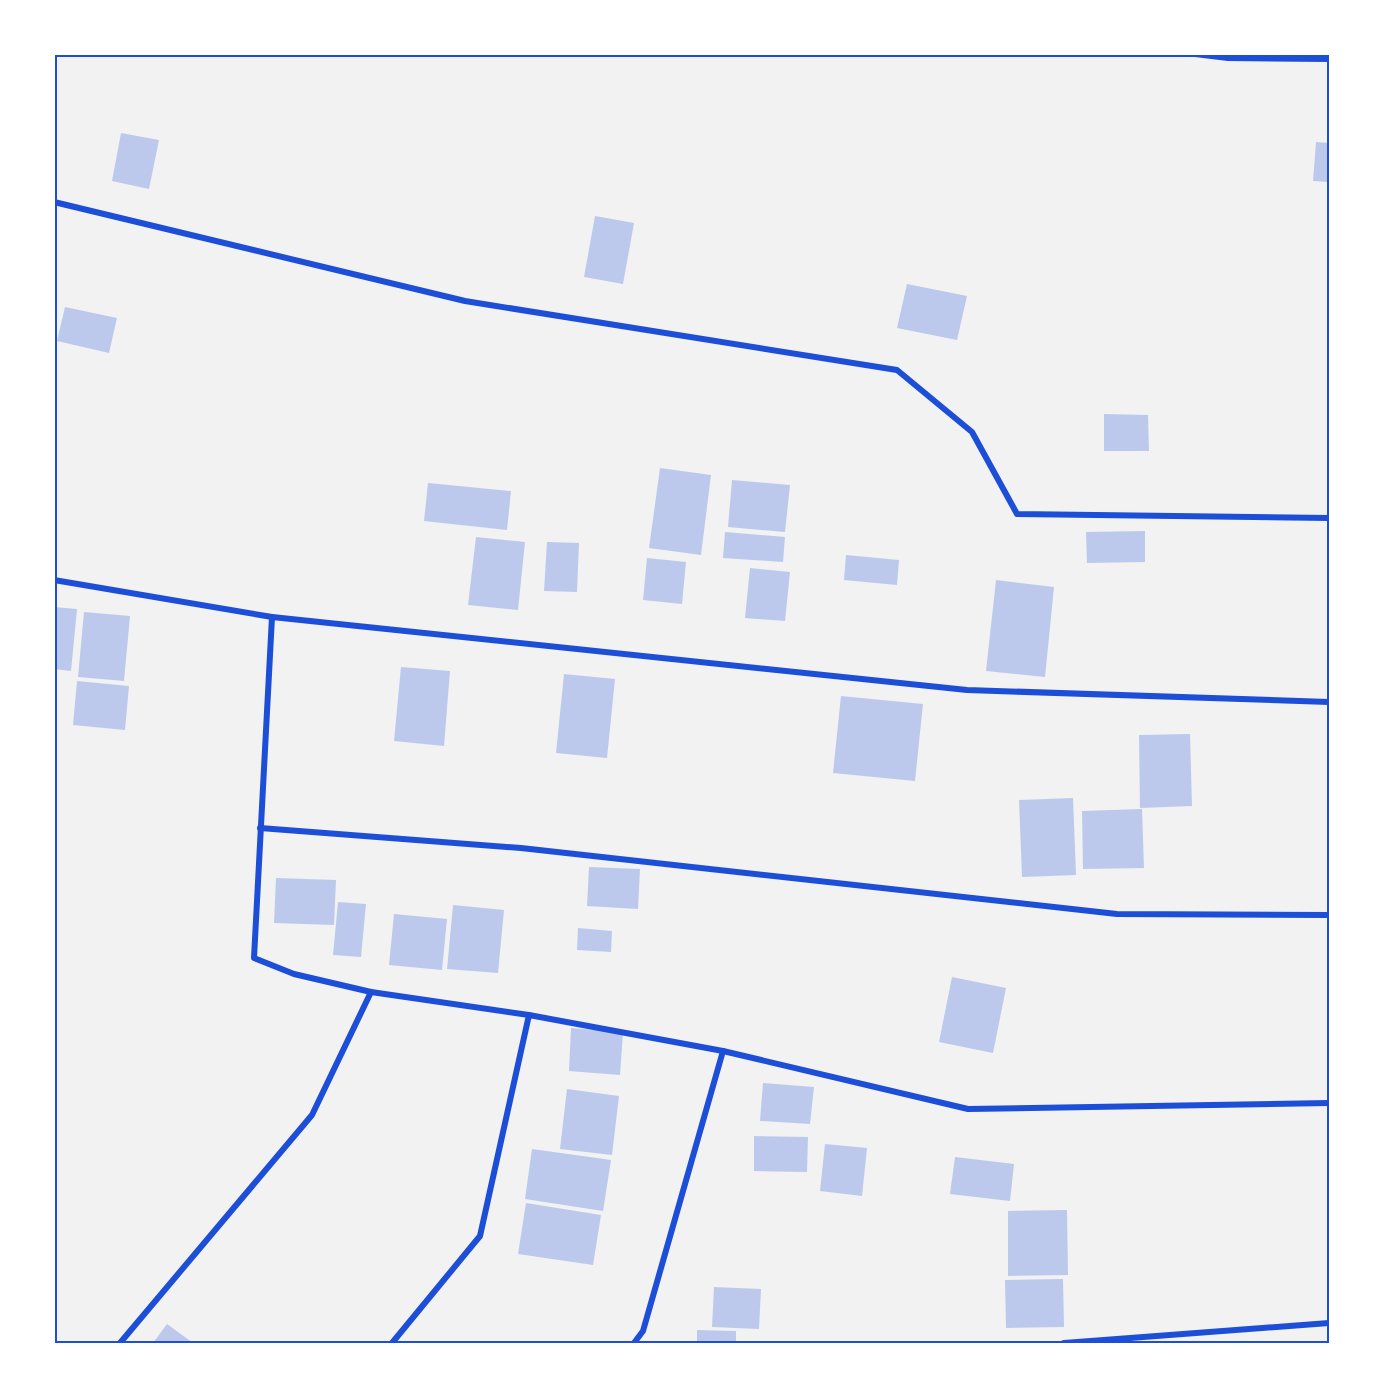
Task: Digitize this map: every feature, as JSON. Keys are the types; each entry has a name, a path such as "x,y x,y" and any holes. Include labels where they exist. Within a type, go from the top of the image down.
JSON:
{"street":[{"path":"1195,54 1228,58 1329,58"},
{"path":"54,202 465,301 897,370 972,432 1017,513 1329,518"},
{"path":"54,580 272,617 967,690 1329,702"},
{"path":"272,617 254,958 294,974 371,992 529,1014 723,1051 968,1109 1329,1103"},
{"path":"260,828 521,848 1117,914 1329,915"},
{"path":"120,1343 312,1115 371,992"},
{"path":"392,1343 480,1236 529,1014"},
{"path":"634,1343 643,1331 723,1051"},
{"path":"1064,1343 1329,1323"}],"building":[{"path":"121,133 159,140 149,189 112,181"},
{"path":"1316,142 1329,143 1329,182 1313,181"},
{"path":"595,216 634,223 623,284 584,277"},
{"path":"907,284 967,296 957,340 897,328"},
{"path":"65,307 117,318 109,353 57,341"},
{"path":"1104,414 1148,415 1149,451 1104,451"},
{"path":"660,468 711,475 701,555 649,548"},
{"path":"732,480 790,485 785,532 728,527"},
{"path":"428,483 511,491 507,530 424,521"},
{"path":"1145,531 1145,562 1087,563 1086,532"},
{"path":"725,532 785,537 783,562 723,558"},
{"path":"476,537 525,542 518,610 468,605"},
{"path":"547,542 579,543 577,592 544,591"},
{"path":"846,555 899,560 897,585 844,580"},
{"path":"647,558 686,562 682,604 643,600"},
{"path":"750,568 790,572 785,621 745,618"},
{"path":"996,580 1054,587 1045,677 986,671"},
{"path":"54,607 77,609 71,671 54,669"},
{"path":"84,612 130,616 124,681 78,677"},
{"path":"401,667 450,671 444,746 394,741"},
{"path":"564,674 615,679 607,758 556,753"},
{"path":"77,681 129,686 125,730 73,725"},
{"path":"841,696 923,704 915,781 833,773"},
{"path":"1190,734 1192,806 1140,808 1139,735"},
{"path":"1073,798 1076,875 1022,877 1019,800"},
{"path":"1142,809 1144,868 1083,869 1082,811"},
{"path":"589,867 640,869 638,909 587,906"},
{"path":"276,878 336,880 334,925 274,923"},
{"path":"338,902 366,904 361,957 333,955"},
{"path":"453,905 504,910 498,973 447,969"},
{"path":"394,914 447,919 442,970 389,965"},
{"path":"578,928 612,931 611,952 577,950"},
{"path":"952,977 1006,988 993,1053 939,1042"},
{"path":"571,1028 623,1032 620,1075 569,1071"},
{"path":"763,1083 814,1087 810,1124 760,1121"},
{"path":"567,1089 619,1096 612,1155 560,1149"},
{"path":"754,1136 808,1137 807,1172 754,1171"},
{"path":"825,1144 867,1148 862,1196 820,1191"},
{"path":"532,1149 611,1160 603,1211 525,1199"},
{"path":"955,1157 1014,1164 1010,1201 950,1194"},
{"path":"526,1203 601,1215 593,1265 518,1254"},
{"path":"1067,1210 1068,1275 1008,1276 1008,1211"},
{"path":"1063,1279 1064,1327 1006,1328 1005,1280"},
{"path":"714,1287 761,1289 759,1329 712,1327"},
{"path":"167,1324 193,1343 153,1343"},
{"path":"697,1330 736,1331 736,1343 697,1343"}]}
